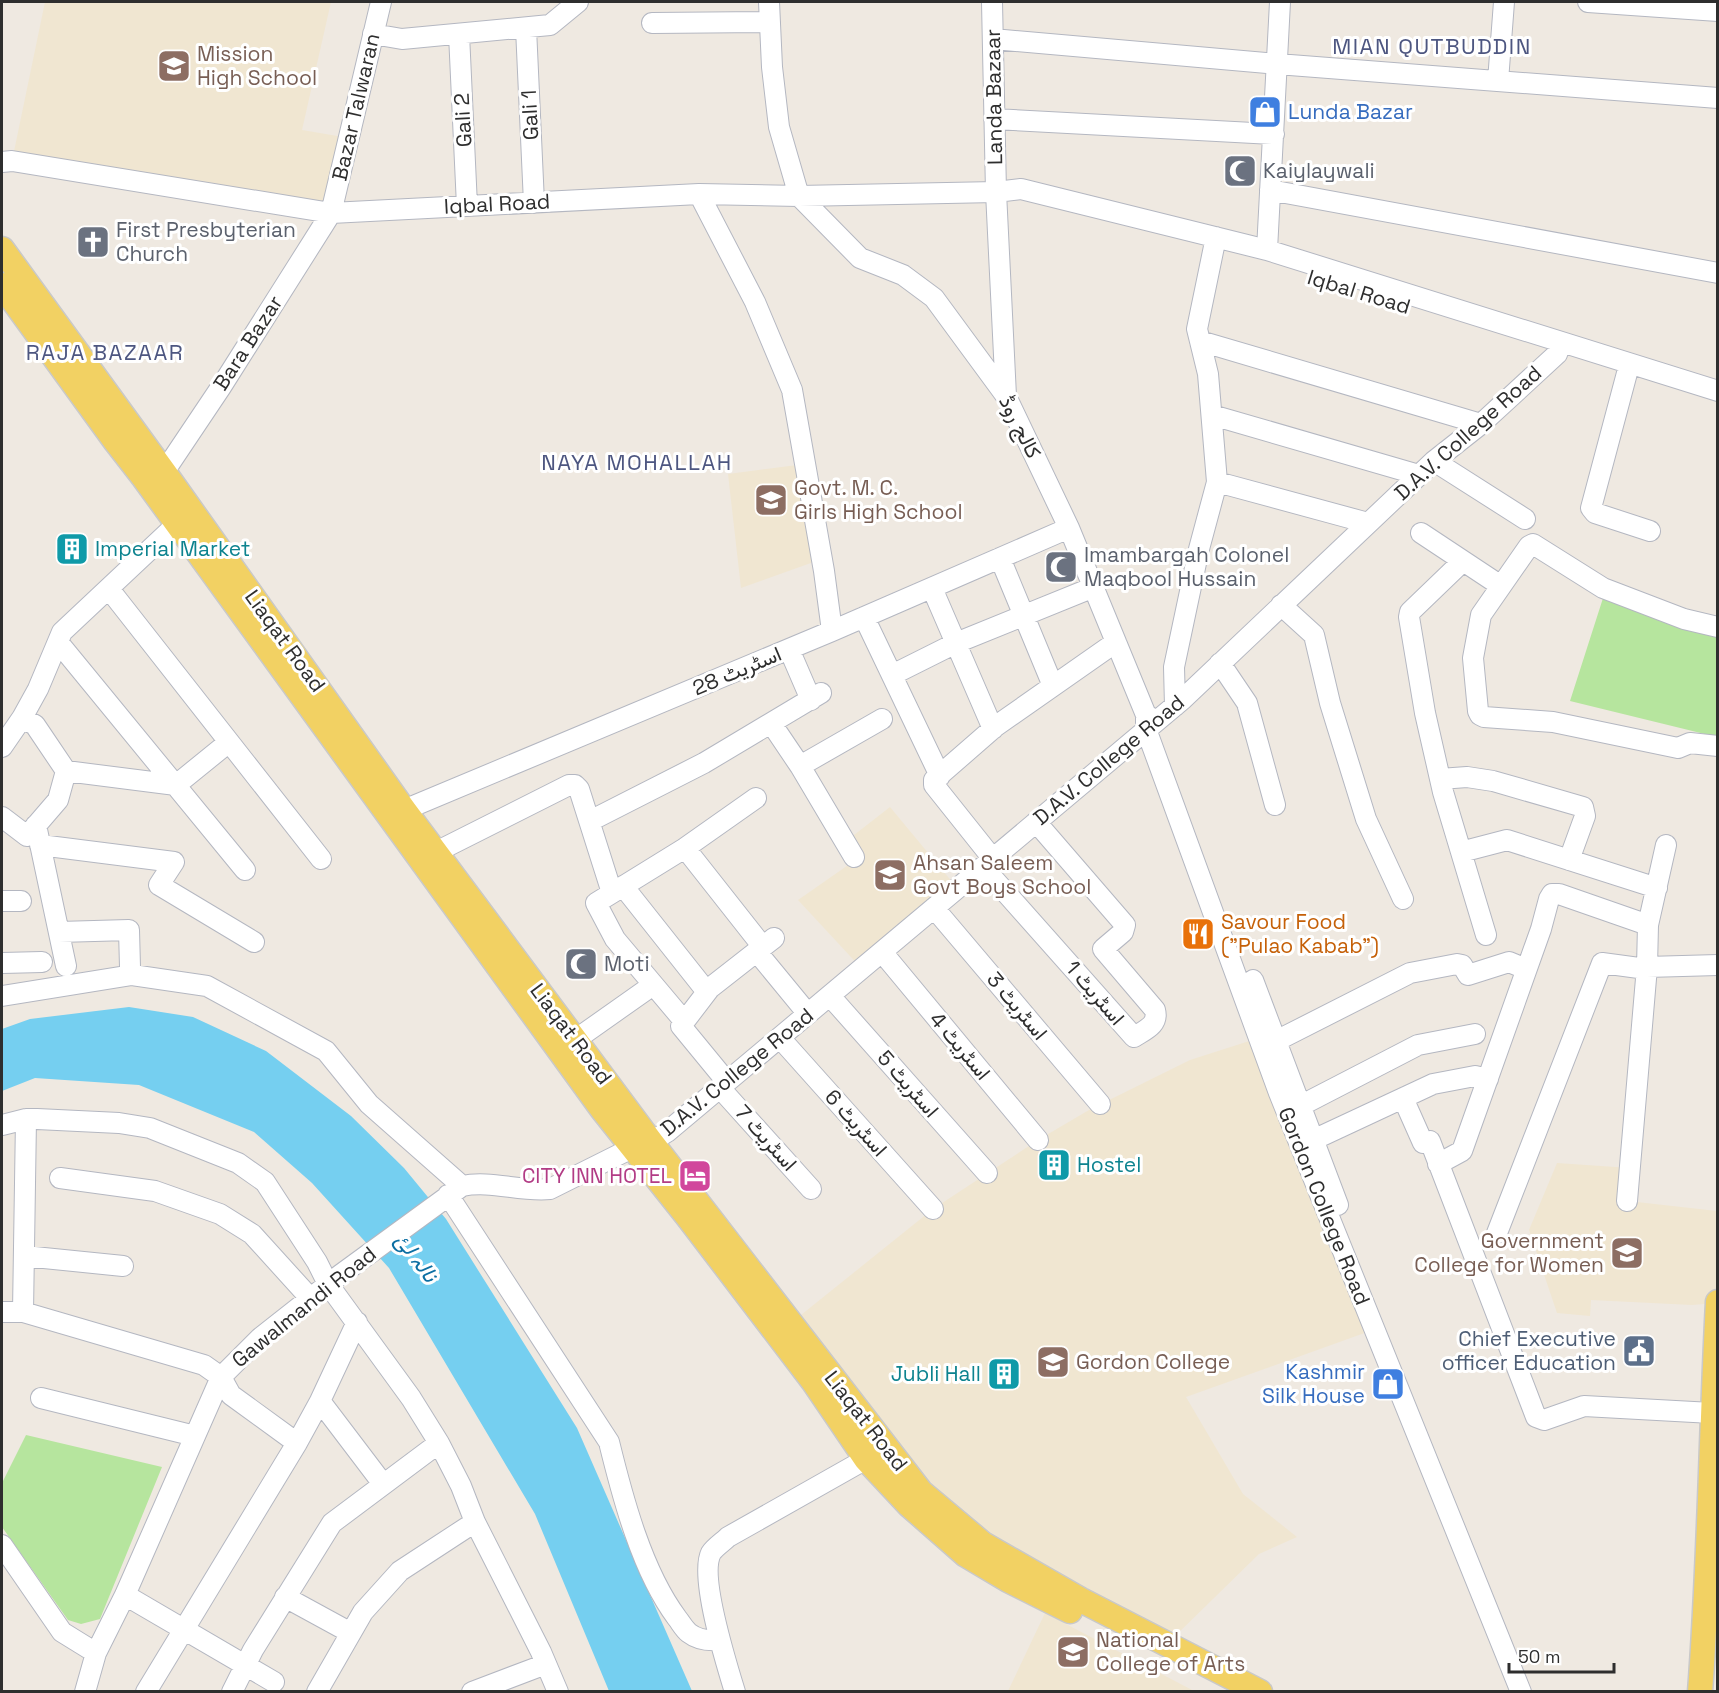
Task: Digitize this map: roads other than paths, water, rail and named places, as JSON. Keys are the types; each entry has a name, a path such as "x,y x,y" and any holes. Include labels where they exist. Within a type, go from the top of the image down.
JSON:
{"main road":[{"name":"Liaqat Road","path":"2,249 404,810 575,1040 695,1226 813,1381 866,1459 909,1505 966,1555 1008,1580 1224,1692"},
{"name":"Liaqat Road","path":"2,285 595,1100 641,1145 921,1492 982,1544 1081,1600 1260,1692"},
{"path":"1700,1692 1709,1555 1712,1413 1718,1302"}],"street":[{"name":"Bazar Talwaran","path":"331,213 381,2"},
{"path":"373,34 402,39 550,25 578,2"},
{"path":"769,2 772,67 779,127 799,196"},
{"name":"Landa Bazaar","path":"992,2 996,192 1006,396"},
{"path":"1267,250 1280,2"},
{"path":"1498,81 1504,2"},
{"path":"1588,2 1676,4 1718,11"},
{"path":"652,23 770,22"},
{"name":"Gali 1","path":"526,27 534,203"},
{"name":"Gali 2","path":"459,34 467,206"},
{"path":"993,39 1277,64 1718,98"},
{"path":"994,120 1274,134"},
{"name":"Iqbal Road","path":"2,162 12,161 331,213 699,194 799,196 996,192 1215,243 1267,250 1718,403"},
{"path":"1270,190 1718,273"},
{"path":"699,194 755,302 792,390 823,565 832,631"},
{"name":"کالج روڈ","path":"799,196 860,258 903,274 934,298 1006,396 1069,528 1150,722"},
{"name":"Bara Bazar","path":"164,472 227,378 331,213"},
{"path":"1174,706 1173,667 1199,549 1217,482 1208,374 1197,329 1215,243"},
{"name":"Iqbal Road","path":"1215,243 1265,262 1559,348 1718,390"},
{"path":"1200,341 1481,424"},
{"name":"D.A.V. College Road","path":"641,1145 667,1132 988,863 1150,722 1174,706 1434,461 1481,424 1559,348"},
{"path":"1627,373 1591,508 1595,513 1650,531"},
{"path":"1212,415 1419,475"},
{"path":"1434,461 1525,519"},
{"path":"1217,482 1368,523"},
{"path":"2,747 38,689 62,632 177,524"},
{"name":"اسٹریٹ 28","path":"404,810 832,631 1069,528"},
{"path":"1421,533 1501,586"},
{"path":"1718,627 1684,618 1603,588 1533,544 1529,546 1481,615 1473,658 1480,715 1484,717 1553,722 1678,748 1690,743 1718,746"},
{"path":"1000,558 1053,686"},
{"path":"1463,561 1410,612 1409,617 1425,713 1440,780 1486,935"},
{"path":"892,675 956,643 1094,587"},
{"path":"932,588 993,729"},
{"path":"109,589 321,859"},
{"path":"1281,605 1314,635 1330,703 1366,819 1403,899"},
{"path":"864,617 940,776"},
{"path":"58,642 245,870"},
{"path":"988,863 934,785 934,780 993,729 1116,642"},
{"path":"590,820 704,764 816,697 789,649"},
{"path":"1220,663 1247,703 1275,806"},
{"path":"22,718 35,725 66,771 176,785 229,742"},
{"path":"800,766 882,719"},
{"name":"Gordon College Road","path":"1150,722 1276,1041 1359,1260 1533,1692"},
{"name":"Gordon College Road","path":"1150,722 1279,1093 1521,1692"},
{"path":"771,723 800,766 854,857"},
{"path":"66,771 58,800 38,835 66,966"},
{"path":"1440,780 1467,777 1493,781 1583,807 1585,816 1569,860"},
{"path":"436,852 569,785 575,785 579,789 618,890 707,992"},
{"path":"756,798 685,848 596,903 615,939 684,1022 707,992 764,946"},
{"path":"2,817 27,836 38,835 174,862 159,885 254,942"},
{"name":"اسٹریٹ 1","path":"988,863 1134,1037 1155,1023 1157,1017 1155,1010 1103,949 1123,932 1125,925 1036,822"},
{"path":"1461,852 1507,840 1657,888"},
{"path":"1627,1201 1647,967 1648,926 1666,845"},
{"path":"685,848 764,946 808,1014"},
{"path":"1438,1164 1462,1151 1552,894 1559,894 1648,926"},
{"name":"اسٹریٹ 3","path":"934,908 1100,1104"},
{"path":"59,932 129,930 130,967"},
{"name":"اسٹریٹ 4","path":"882,952 1038,1140"},
{"path":"2,963 42,962"},
{"path":"1276,1041 1410,973 1457,964 1462,965 1468,975 1509,962 1526,969"},
{"path":"1497,1233 1602,963 1639,968 1718,965"},
{"path":"2,996 132,975 207,986 326,1051 369,1104 455,1190 609,1442 620,1486 640,1546 666,1603 688,1632 706,1641 719,1640"},
{"path":"575,1040 653,985"},
{"name":"اسٹریٹ 5","path":"830,996 987,1173"},
{"name":"اسٹریٹ 7","path":"684,1022 681,1026 723,1085 811,1189"},
{"path":"1300,1106 1418,1044 1475,1034"},
{"name":"اسٹریٹ 6","path":"780,1038 933,1209"},
{"path":"1313,1140 1432,1084 1475,1076 1488,1079"},
{"path":"1403,1098 1423,1143 1430,1141 1536,1417 1544,1420 1584,1406 1712,1413"},
{"path":"2,1125 26,1119 119,1123 150,1128 238,1163 265,1182 317,1262 334,1279 357,1322 411,1398 439,1443 558,1692"},
{"path":"23,1312 26,1119"},
{"path":"455,1190 476,1183 535,1190 550,1189 641,1145"},
{"path":"60,1178 155,1191 220,1214 252,1234 311,1299"},
{"name":"Gawalmandi Road","path":"85,1692 96,1653 125,1594 221,1377 260,1338 334,1279 455,1190"},
{"path":"24,1256 123,1266"},
{"path":"2,1312 23,1312 204,1365 221,1377 231,1395 297,1443"},
{"path":"146,1692 297,1443 320,1401 357,1322"},
{"path":"41,1398 195,1436"},
{"path":"320,1401 383,1484"},
{"path":"232,1692 253,1650 332,1523 439,1443"},
{"path":"735,1692 719,1640 708,1572 711,1554 728,1537 866,1459"},
{"path":"317,1692 363,1612 400,1570 475,1522"},
{"path":"2,1545 62,1632 96,1653"},
{"path":"125,1594 186,1629 245,1667 274,1682"},
{"path":"285,1597 351,1633"},
{"path":"472,1692 546,1664"}],"water":[{"name":"نالہ لئ","path":"129,1007 193,1017 266,1051 351,1116 404,1168 446,1219 577,1428 692,1691 609,1691 535,1514 389,1268 312,1183 254,1132 139,1085 35,1078 2,1091 2,1029 30,1019"}],"place":[{"name":"Mission High School","path":"174,66"},
{"name":"Lunda Bazar","path":"1265,112"},
{"name":"Kaiylaywali","path":"1240,171"},
{"name":"First Presbyterian Church","path":"93,242"},
{"name":"Govt. M. C. Girls High School","path":"771,500"},
{"name":"Imperial Market","path":"72,549"},
{"name":"Imambargah Colonel Maqbool Hussain","path":"1061,567"},
{"name":"Ahsan Saleem Govt Boys School","path":"890,875"},
{"name":"Savour Food (\"Pulao Kabab\")","path":"1198,934"},
{"name":"Moti","path":"581,964"},
{"name":"Hostel","path":"1054,1165"},
{"name":"CITY INN HOTEL","path":"695,1176"},
{"name":"Government College for Women","path":"1627,1253"},
{"name":"Chief Executive officer Education","path":"1639,1351"},
{"name":"Gordon College","path":"1053,1362"},
{"name":"Jubli Hall","path":"1004,1374"},
{"name":"Kashmir Silk House","path":"1388,1384"},
{"name":"National College of Arts","path":"1073,1652"}],"district":[{"name":"MIAN QUTBUDDIN","path":"1432,46"},
{"name":"RAJA BAZAAR","path":"105,352"},
{"name":"NAYA MOHALLAH","path":"637,462"}]}
